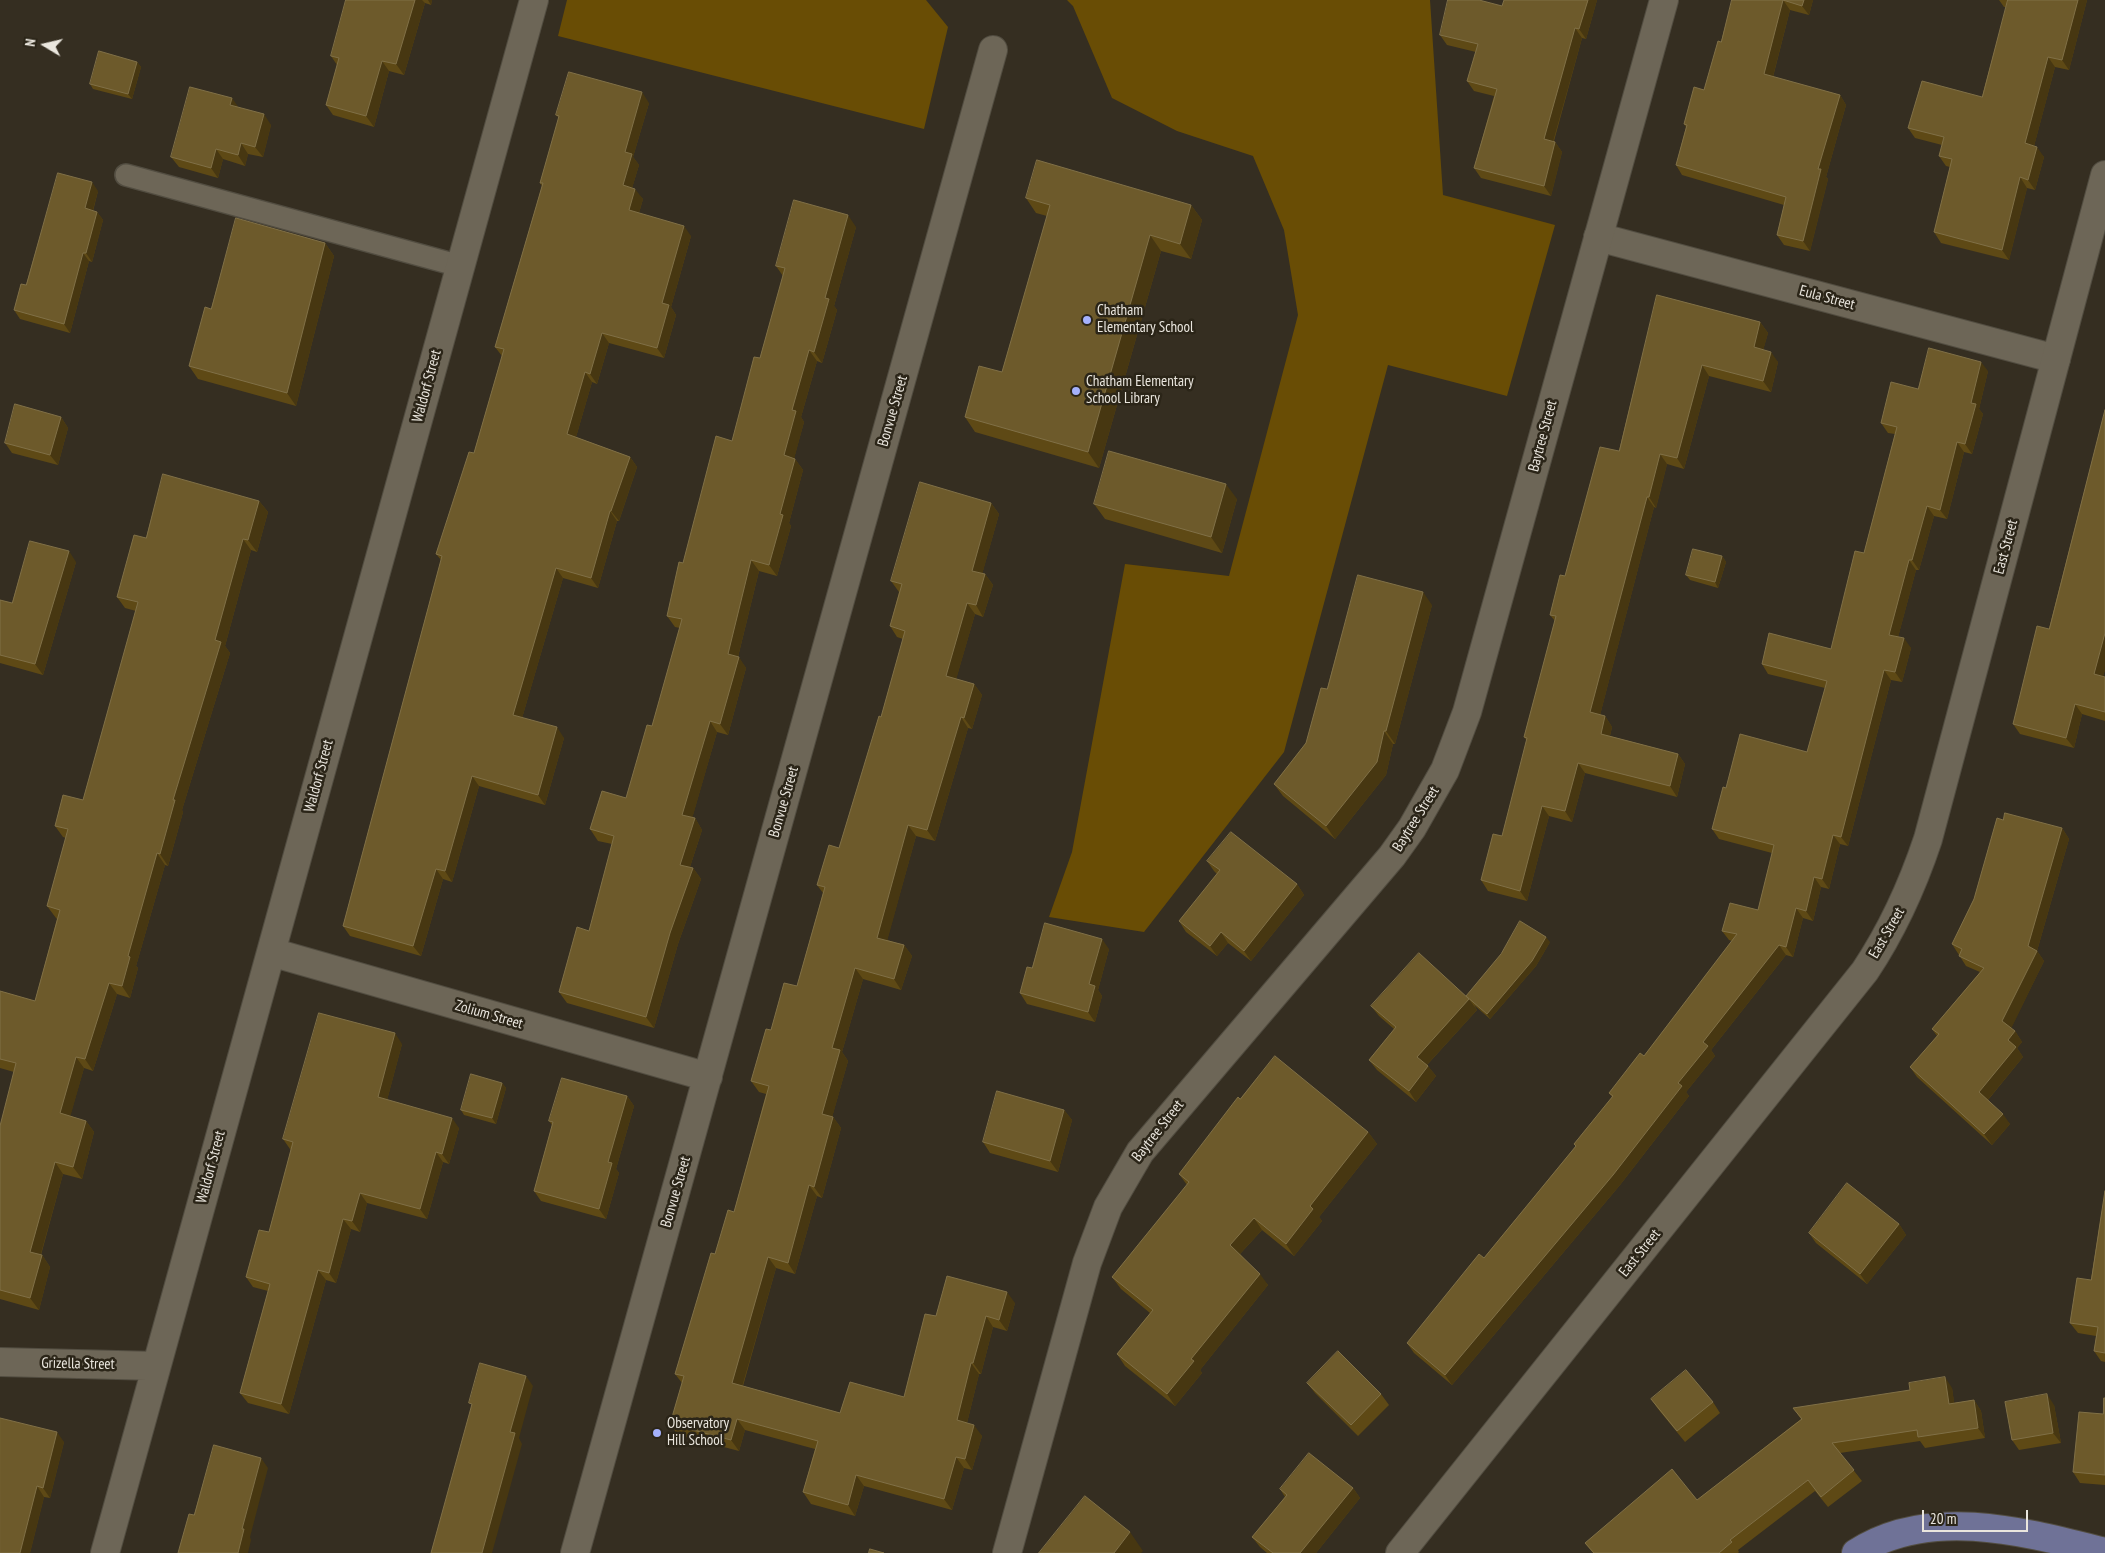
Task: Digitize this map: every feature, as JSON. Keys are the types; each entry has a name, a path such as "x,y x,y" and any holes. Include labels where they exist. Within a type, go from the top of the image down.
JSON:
{"main road":[{"path":"1856,1553 1889,1536 1932,1527 2013,1531 2068,1548 2105,1552"}],"street":[{"name":"Waldorf Street","path":"105,1553 534,0"},
{"name":"Baytree Street","path":"1007,1553 1087,1263 1100,1225 1122,1179 1159,1127 1392,856 1412,828 1445,770 1467,712 1664,0"},
{"name":"Bonvue Street","path":"576,1553 993,50"},
{"name":"East Street","path":"1400,1553 1865,971 1885,941 1902,908 1928,839 2105,175"},
{"name":"Eula Street","path":"1598,237 2056,359"},
{"name":"Zolium Street","path":"270,952 708,1077"},
{"name":"Grizella Street","path":"0,1362 156,1366"}],"lane":[{"path":"126,175 460,266"}],"shaded area":[{"path":"567,0 926,0 948,27 924,129 558,36"},
{"path":"1067,0 1430,0 1443,195 1555,225 1507,396 1388,365 1284,752 1144,932 1049,917 1072,852 1125,564 1229,576 1298,315 1284,230 1253,156 1177,131 1112,98 1073,6"}],"building":[{"path":"346,0 415,0 396,64 382,61 366,116 326,105 339,58 331,56"},
{"path":"1448,0 1479,0 1502,6 1504,0 1588,0 1579,29 1575,28 1544,139 1555,142 1544,186 1474,168 1497,89 1467,81 1478,44 1440,35"},
{"path":"1732,0 1783,0 1764,74 1840,95 1818,169 1821,169 1803,241 1777,235 1786,197 1676,165 1687,125 1684,124 1694,87 1704,90 1718,41 1721,42"},
{"path":"1783,0 1804,0 1802,6"},
{"path":"2008,0 2078,0 2062,60 2048,57 2025,143 2037,147 2028,180 2020,177 2002,250 1934,232 1952,159 1939,156 1944,137 1908,128 1922,81 1982,97"},
{"path":"99,51 137,62 128,94 90,84"},
{"path":"569,72 642,92 625,152 632,154 623,185 635,189 629,210 684,226 662,303 669,305 657,348 602,333 590,374 585,372 567,434 630,457 610,511 591,578 556,568 513,715 557,727 538,795 472,776 445,871 436,869 413,946 343,926 442,556 436,554 469,452 474,453 504,349 495,347 543,183 540,183 559,116 556,115"},
{"path":"190,87 232,98 230,105 264,114 255,147 241,143 238,155 216,149 211,168 171,157"},
{"name":"Chatham Elementary School","path":"1037,160 1191,205 1180,244 1150,235 1088,452 965,417 979,366 1002,372 1050,205 1026,198"},
{"path":"58,173 92,182 85,208 97,212 86,253 83,253 64,324 14,310 21,284 26,285"},
{"path":"794,200 848,215 825,298 829,299 814,352 809,350 792,410 796,411 784,455 795,459 780,514 783,515 769,565 751,560 728,654 739,657 720,724 710,721 682,815 695,818 680,865 693,868 670,933 646,1017 559,992 577,927 589,931 614,836 590,829 602,791 626,798 647,725 652,726 682,619 667,616 679,562 683,563 716,436 732,441 754,357 760,358 785,268 776,266"},
{"path":"236,218 325,243 287,393 189,366 205,307 211,309"},
{"path":"1657,295 1760,322 1754,347 1771,352 1763,381 1702,365 1677,458 1660,454 1590,712 1605,716 1601,734 1678,754 1670,786 1578,763 1565,811 1542,806 1520,891 1481,880 1493,834 1502,836 1527,738 1524,737 1556,616 1550,615 1560,575 1565,576 1600,447 1619,451"},
{"path":"1929,348 1981,362 1971,403 1976,404 1965,444 1957,442 1940,510 1927,506 1912,560 1909,560 1889,635 1904,638 1895,672 1884,670 1841,837 1833,835 1822,879 1814,877 1806,911 1796,908 1786,947 1779,945 1703,1042 1708,1046 1678,1083 1682,1086 1613,1175 1445,1375 1407,1343 1479,1254 1484,1258 1576,1146 1574,1144 1613,1096 1609,1093 1640,1053 1644,1056 1737,934 1722,931 1730,903 1758,910 1774,845 1712,829 1723,787 1726,788 1740,734 1807,752 1827,681 1762,664 1769,633 1831,649 1855,551 1864,553 1897,427 1881,423 1891,382 1918,389"},
{"path":"15,404 61,417 50,455 5,443"},
{"path":"2105,410 2105,633 2094,674 2105,677 2105,712 2075,704 2066,738 2013,724 2037,626 2049,629"},
{"path":"1109,451 1226,484 1211,537 1094,504"},
{"path":"163,474 259,501 248,540 243,539 215,640 221,642 173,800 175,800 160,854 157,853 128,956 130,957 122,986 109,983 85,1059 76,1057 60,1113 86,1121 73,1167 55,1162 30,1252 42,1255 30,1298 0,1290 0,1126 16,1063 0,1059 0,991 35,1001 60,910 47,906 68,829 55,826 63,795 83,800 138,602 117,597 134,535 146,538"},
{"path":"920,482 991,503 972,571 985,574 976,605 967,603 946,676 974,684 964,718 961,717 927,830 908,825 877,938 904,945 894,979 855,968 832,1048 840,1050 822,1114 833,1117 814,1187 809,1185 788,1263 768,1257 732,1383 840,1413 850,1382 904,1397 925,1314 936,1316 947,1276 1007,1292 999,1320 986,1316 973,1363 971,1363 957,1420 974,1425 965,1459 956,1457 944,1499 856,1475 848,1505 803,1492 818,1441 737,1419 731,1440 670,1424 684,1376 675,1374 711,1253 715,1254 728,1210 734,1212 769,1086 751,1081 766,1029 771,1030 784,983 797,986 825,887 817,885 829,845 839,848 879,716 881,717 905,631 890,626 902,584 891,581"},
{"path":"30,541 69,551 35,664 0,655 0,600 12,603"},
{"path":"1693,549 1722,556 1715,582 1686,575"},
{"path":"1358,575 1423,592 1377,762 1326,826 1274,784 1306,743 1321,688 1327,689"},
{"path":"2005,813 2062,828 2028,946 2037,951 2002,1021 2015,1031 2008,1040 2016,1047 1979,1092 2003,1114 1984,1134 1910,1067 1939,1034 1932,1029 1984,968 1959,956 1962,949 1952,944 1974,899 1997,818 2003,820"},
{"path":"1231,832 1297,884 1244,951 1221,932 1210,946 1179,921 1220,870 1207,861"},
{"path":"1520,921 1546,937 1532,961 1487,1014 1466,996 1501,954"},
{"path":"1045,923 1102,939 1089,984 1095,986 1088,1012 1020,993 1027,967 1032,968"},
{"path":"1419,953 1469,999 1417,1057 1428,1066 1409,1091 1369,1060 1396,1027 1371,1006"},
{"path":"319,1013 395,1033 378,1097 452,1118 442,1154 436,1152 420,1209 360,1193 352,1221 343,1219 329,1273 318,1270 281,1404 240,1393 270,1284 246,1277 259,1230 269,1232 293,1142 283,1139"},
{"path":"1275,1056 1368,1132 1310,1206 1313,1209 1286,1244 1254,1218 1230,1245 1260,1274 1191,1359 1194,1361 1167,1394 1117,1354 1153,1310 1112,1277 1189,1182 1179,1174 1238,1097 1240,1099"},
{"path":"471,1074 502,1083 492,1118 461,1110"},
{"path":"562,1078 627,1096 608,1162 612,1163 599,1209 534,1191 553,1122 549,1121"},
{"path":"997,1091 1064,1110 1050,1161 983,1142"},
{"path":"1847,1183 1899,1224 1860,1274 1809,1233"},
{"path":"2105,1191 2105,1353 2094,1351 2098,1327 2070,1323 2077,1278 2091,1280"},
{"path":"1338,1351 1381,1394 1351,1425 1307,1383"},
{"path":"480,1363 526,1376 510,1432 515,1433 482,1553 431,1553 472,1404 469,1403"},
{"path":"1686,1370 1713,1402 1677,1431 1651,1399"},
{"path":"1945,1377 1949,1404 1974,1400 1978,1428 1918,1437 1917,1430 1832,1443 1854,1470 1821,1497 1808,1480 1730,1540 1732,1542 1719,1553 1594,1553 1585,1543 1672,1469 1697,1500 1802,1419 1793,1408 1910,1390 1909,1383"},
{"path":"2047,1394 2053,1433 2012,1440 2005,1402"},
{"path":"2104,1398 2105,1475 2073,1472 2079,1412 2103,1414"},
{"path":"0,1418 57,1432 43,1488 37,1486 20,1553 0,1553"},
{"path":"214,1445 261,1458 242,1529 244,1529 238,1553 178,1553 189,1514 194,1515"},
{"path":"1309,1453 1353,1488 1300,1553 1273,1553 1252,1537 1287,1495 1280,1489"},
{"path":"1085,1496 1130,1532 1114,1553 1039,1553"},
{"path":"870,1549 884,1553 869,1553"}],"place":[{"name":"Chatham Elementary School","path":"1087,320"},
{"name":"Chatham Elementary School Library","path":"1076,391"},
{"name":"Observatory Hill School","path":"657,1433"}]}
